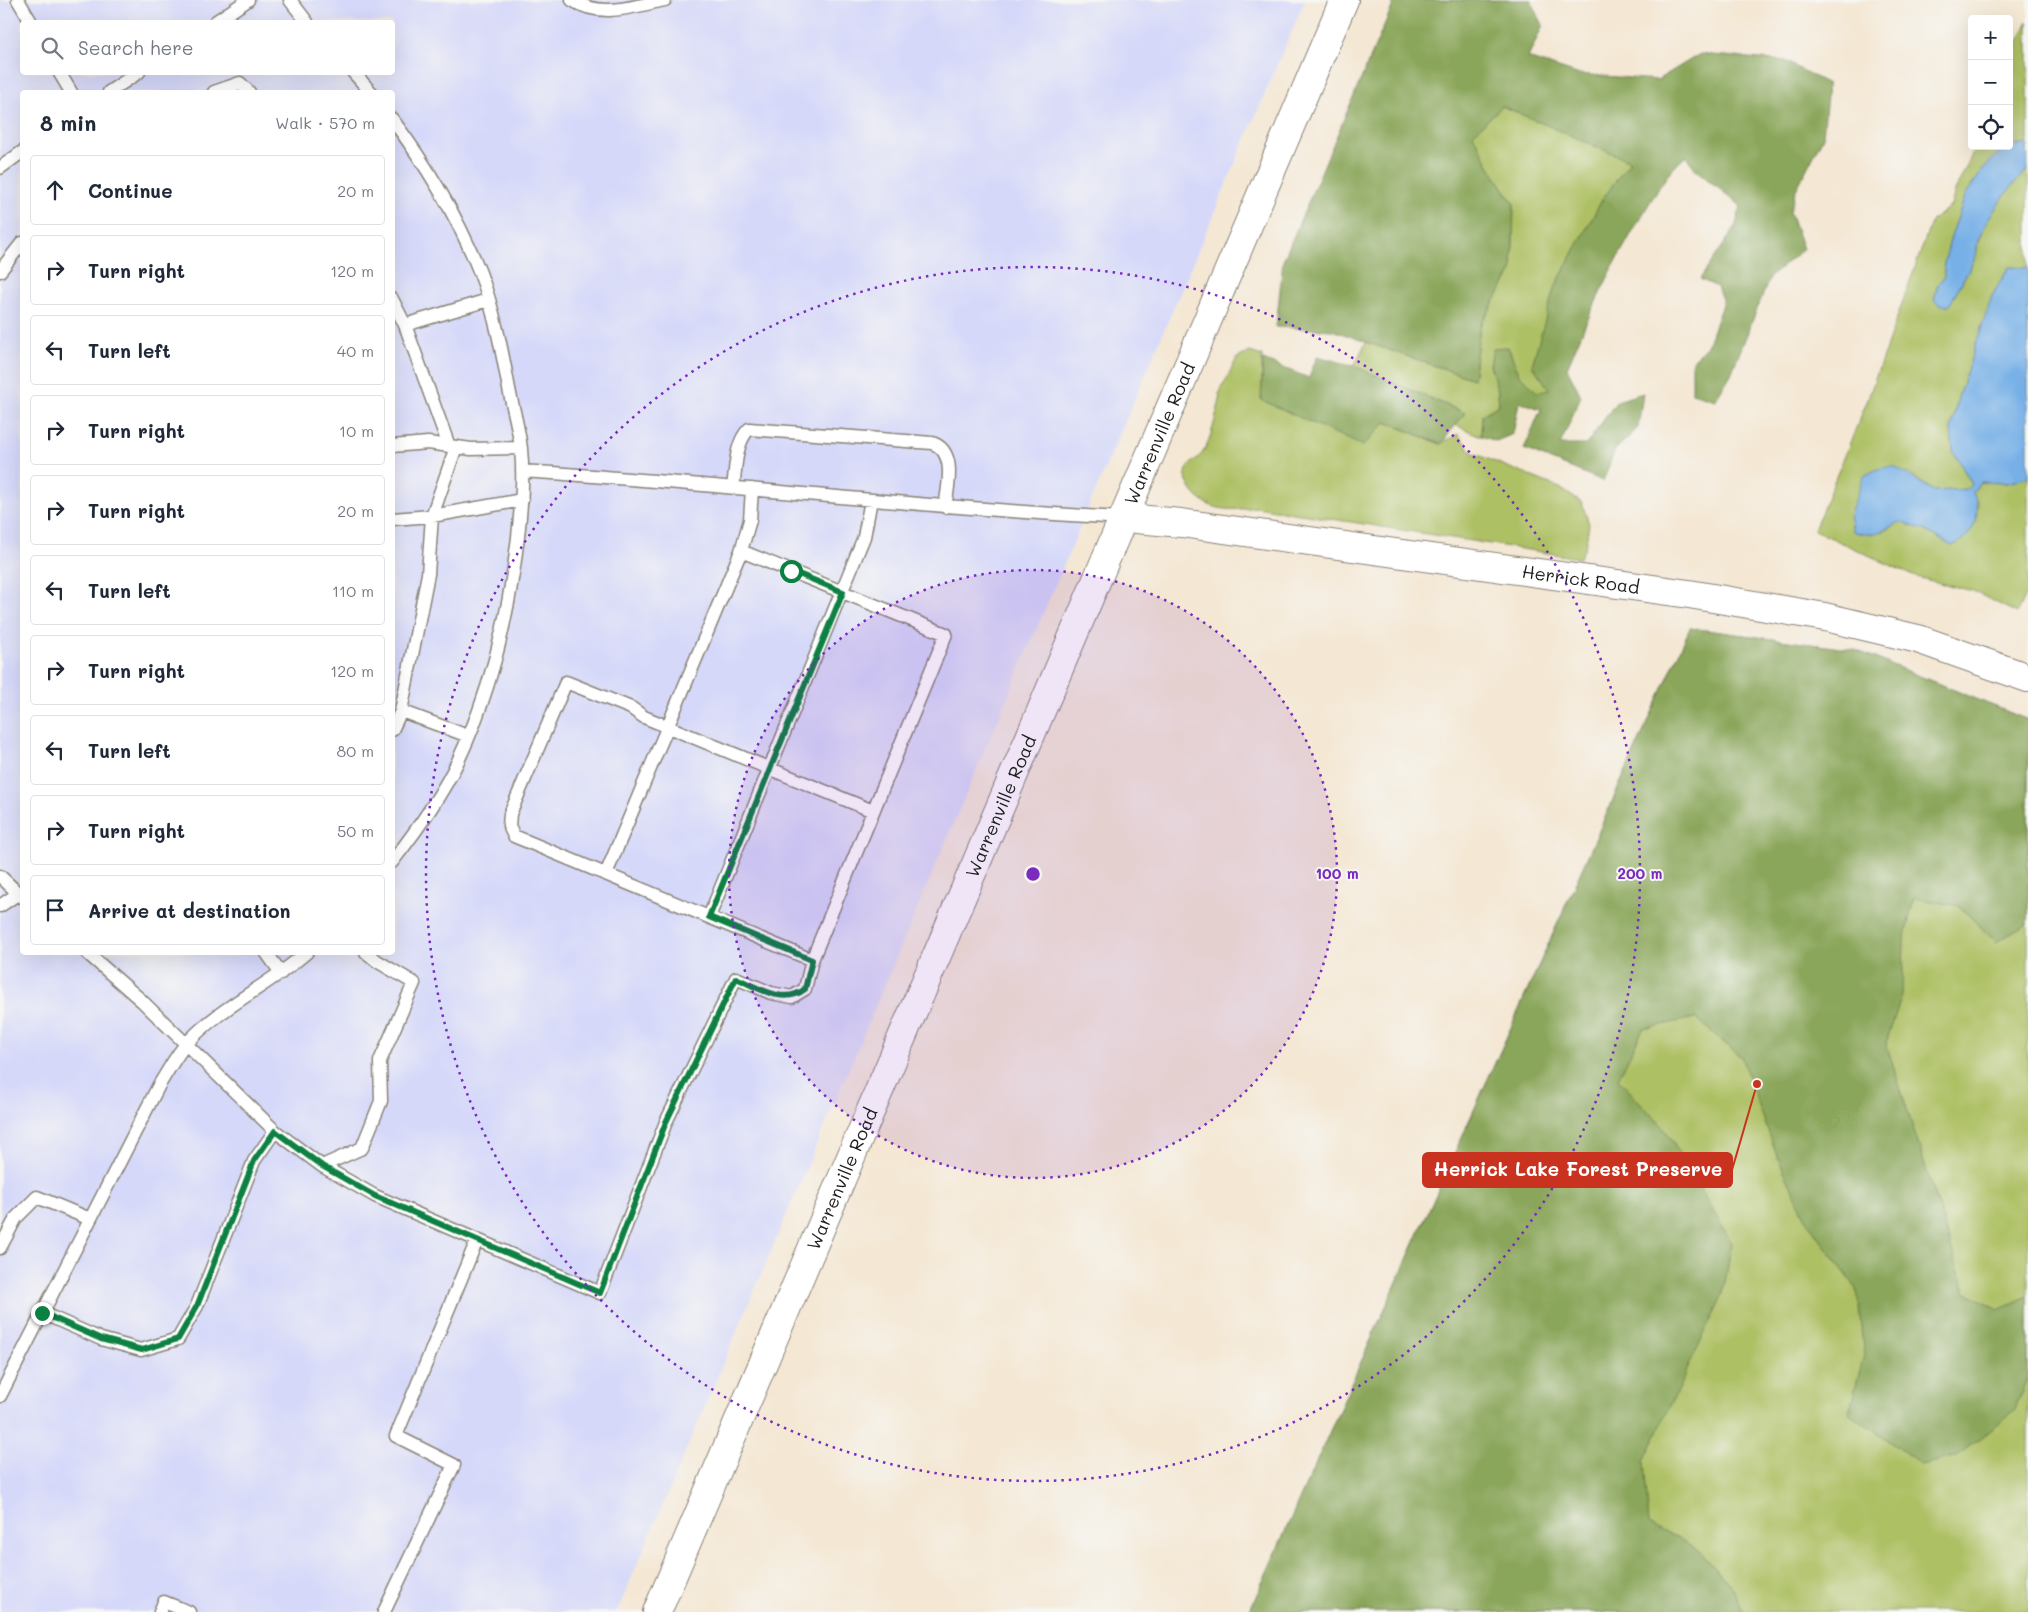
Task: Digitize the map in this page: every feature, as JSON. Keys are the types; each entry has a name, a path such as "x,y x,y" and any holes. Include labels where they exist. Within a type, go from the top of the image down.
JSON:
{"main road":[{"name":"Warrenville Road","path":"657,1612 1125,518 1344,0"},
{"name":"Herrick Road","path":"1125,518 1201,526 1689,594 1798,612 1918,639 2028,678"}],"lane":[{"path":"18,0 30,20"},
{"path":"218,20 248,0"},
{"path":"290,0 305,20"},
{"path":"572,0 590,8 615,10 665,0"},
{"path":"61,75 70,90"},
{"path":"112,90 134,75"},
{"path":"355,75 369,90"},
{"path":"220,90 240,83 247,90"},
{"path":"395,124 439,186 480,274 495,324 521,448 522,471 522,500 514,574 501,645 458,762 423,821 395,858"},
{"path":"0,168 20,153"},
{"path":"0,271 20,246"},
{"path":"405,325 488,300"},
{"path":"395,305 405,325 453,446 432,516 428,574 401,711 395,724"},
{"path":"733,487 739,445 743,435 749,429 932,443 941,446 946,453 949,466 945,507"},
{"path":"395,446 428,443 453,446 521,448"},
{"path":"522,471 752,488 945,507 1125,518"},
{"path":"606,874 741,552 750,520 752,488"},
{"path":"395,519 432,516 522,500"},
{"path":"709,917 843,592 864,537 871,500"},
{"path":"89,955 186,1044 275,1131 322,1166 375,1196 600,1293 666,1122 736,978 771,993 792,997 805,989 812,960 946,634 741,552"},
{"path":"812,960 514,836 509,826 514,805 566,682 632,708 644,717 873,811"},
{"path":"401,711 468,736"},
{"path":"0,876 20,894"},
{"path":"0,906 20,896"},
{"path":"268,955 281,973"},
{"path":"0,1396 159,1085 186,1044 221,1013 281,973 304,955"},
{"path":"322,1166 362,1148 381,1100 380,1060 414,983 377,962 369,955"},
{"path":"42,1313 101,1339 142,1350 178,1339 197,1306 254,1161 275,1131"},
{"path":"0,1248 16,1218 37,1197 90,1219"},
{"path":"384,1612 454,1465 396,1436 477,1240"},
{"path":"0,1366 12,1371"},
{"path":"160,1612 164,1602 189,1612"}],"shaded area":[{"path":"0,0 1305,0 617,1612 0,1612"}],"green space":[{"path":"1395,0 1531,0 1543,25 1528,58 1577,74 1657,80 1700,54 1785,61 1828,84 1823,137 1795,192 1790,212 1803,249 1770,277 1731,374 1715,400 1692,393 1692,361 1707,346 1723,302 1717,287 1700,279 1735,228 1741,206 1697,171 1686,156 1662,183 1632,232 1602,289 1567,368 1581,396 1560,445 1586,445 1617,401 1643,393 1638,428 1615,450 1603,481 1524,449 1541,409 1519,402 1513,434 1496,441 1481,436 1482,415 1499,405 1498,391 1490,365 1493,348 1508,347 1519,374 1537,392 1549,389 1532,365 1554,289 1602,200 1630,161 1502,106 1473,134 1491,169 1514,204 1512,271 1480,326 1473,379 1332,330 1276,327 1283,261"},
{"path":"2028,21 2028,147 2026,145 1982,171 1966,194 1944,263 1944,277 1938,284 1934,300 1940,305 1949,306 1976,256 1978,240 1988,219 2007,192 2028,169 2028,268 2009,267 1992,296 1959,394 1951,429 1953,451 1972,484 1968,489 1934,491 1908,473 1882,532 1900,522 1924,530 1952,546 1978,505 1973,492 1980,482 2008,483 2028,477 2028,589 2017,613 1973,591 1916,577 1814,530 1866,404 1932,220 1951,206 1955,191 1974,150 2013,150 2013,51"},
{"path":"1502,106 1631,161 1602,200 1554,289 1550,389 1537,392 1519,374 1508,347 1490,365 1498,391 1499,405 1482,415 1481,436 1455,425 1465,413 1354,366 1366,342 1473,379 1480,326 1512,271 1514,204 1489,166 1472,134"},
{"path":"1250,352 1262,356 1262,400 1386,422 1440,444 1458,434 1473,453 1560,488 1582,503 1589,524 1585,548 1579,558 1256,507 1229,509 1205,503 1192,491 1186,478 1187,469 1206,447 1220,400 1219,394 1237,358"},
{"path":"1317,356 1354,366 1465,413 1441,444 1386,422 1363,446 1261,400 1263,360 1309,378"},
{"path":"1690,628 1855,650 2028,720 2028,1612 1249,1612"},
{"path":"1690,628 1855,650 2028,720 2028,924 1996,942 1959,906 1914,898 1904,941 1902,995 1886,1043 1965,1291 1999,1309 2028,1296 2028,1377 2014,1411 1957,1456 1921,1465 1849,1412 1864,1356 1857,1289 1808,1223 1778,1158 1741,1057 1695,1018 1643,1029 1618,1079 1665,1129 1732,1243 1723,1294 1644,1461 1649,1524 1698,1549 1733,1589 1745,1612 1249,1612"}],"water":[{"path":"2027,144 2028,169 2007,192 1988,219 1978,240 1976,256 1949,306 1940,305 1934,300 1938,284 1944,277 1944,263 1966,194 1982,171 2001,150 2013,150 2013,146"},
{"path":"2009,267 2028,268 2028,477 2008,483 1980,482 1973,492 1977,509 1971,531 1960,542 1952,546 1924,530 1900,522 1871,534 1853,531 1849,517 1864,476 1877,469 1893,466 1934,491 1968,489 1972,484 1953,451 1951,430 1959,394 1992,296"}],"place":[{"name":"Herrick Lake Forest Preserve","path":"1757,1084"}],"route":[{"path":"42,1313 101,1339 142,1350 178,1339 197,1306 254,1161 275,1131 322,1166 375,1196 600,1293 666,1122 736,978 783,997 792,997 805,989 812,960 709,917 843,592 791,571"}]}
